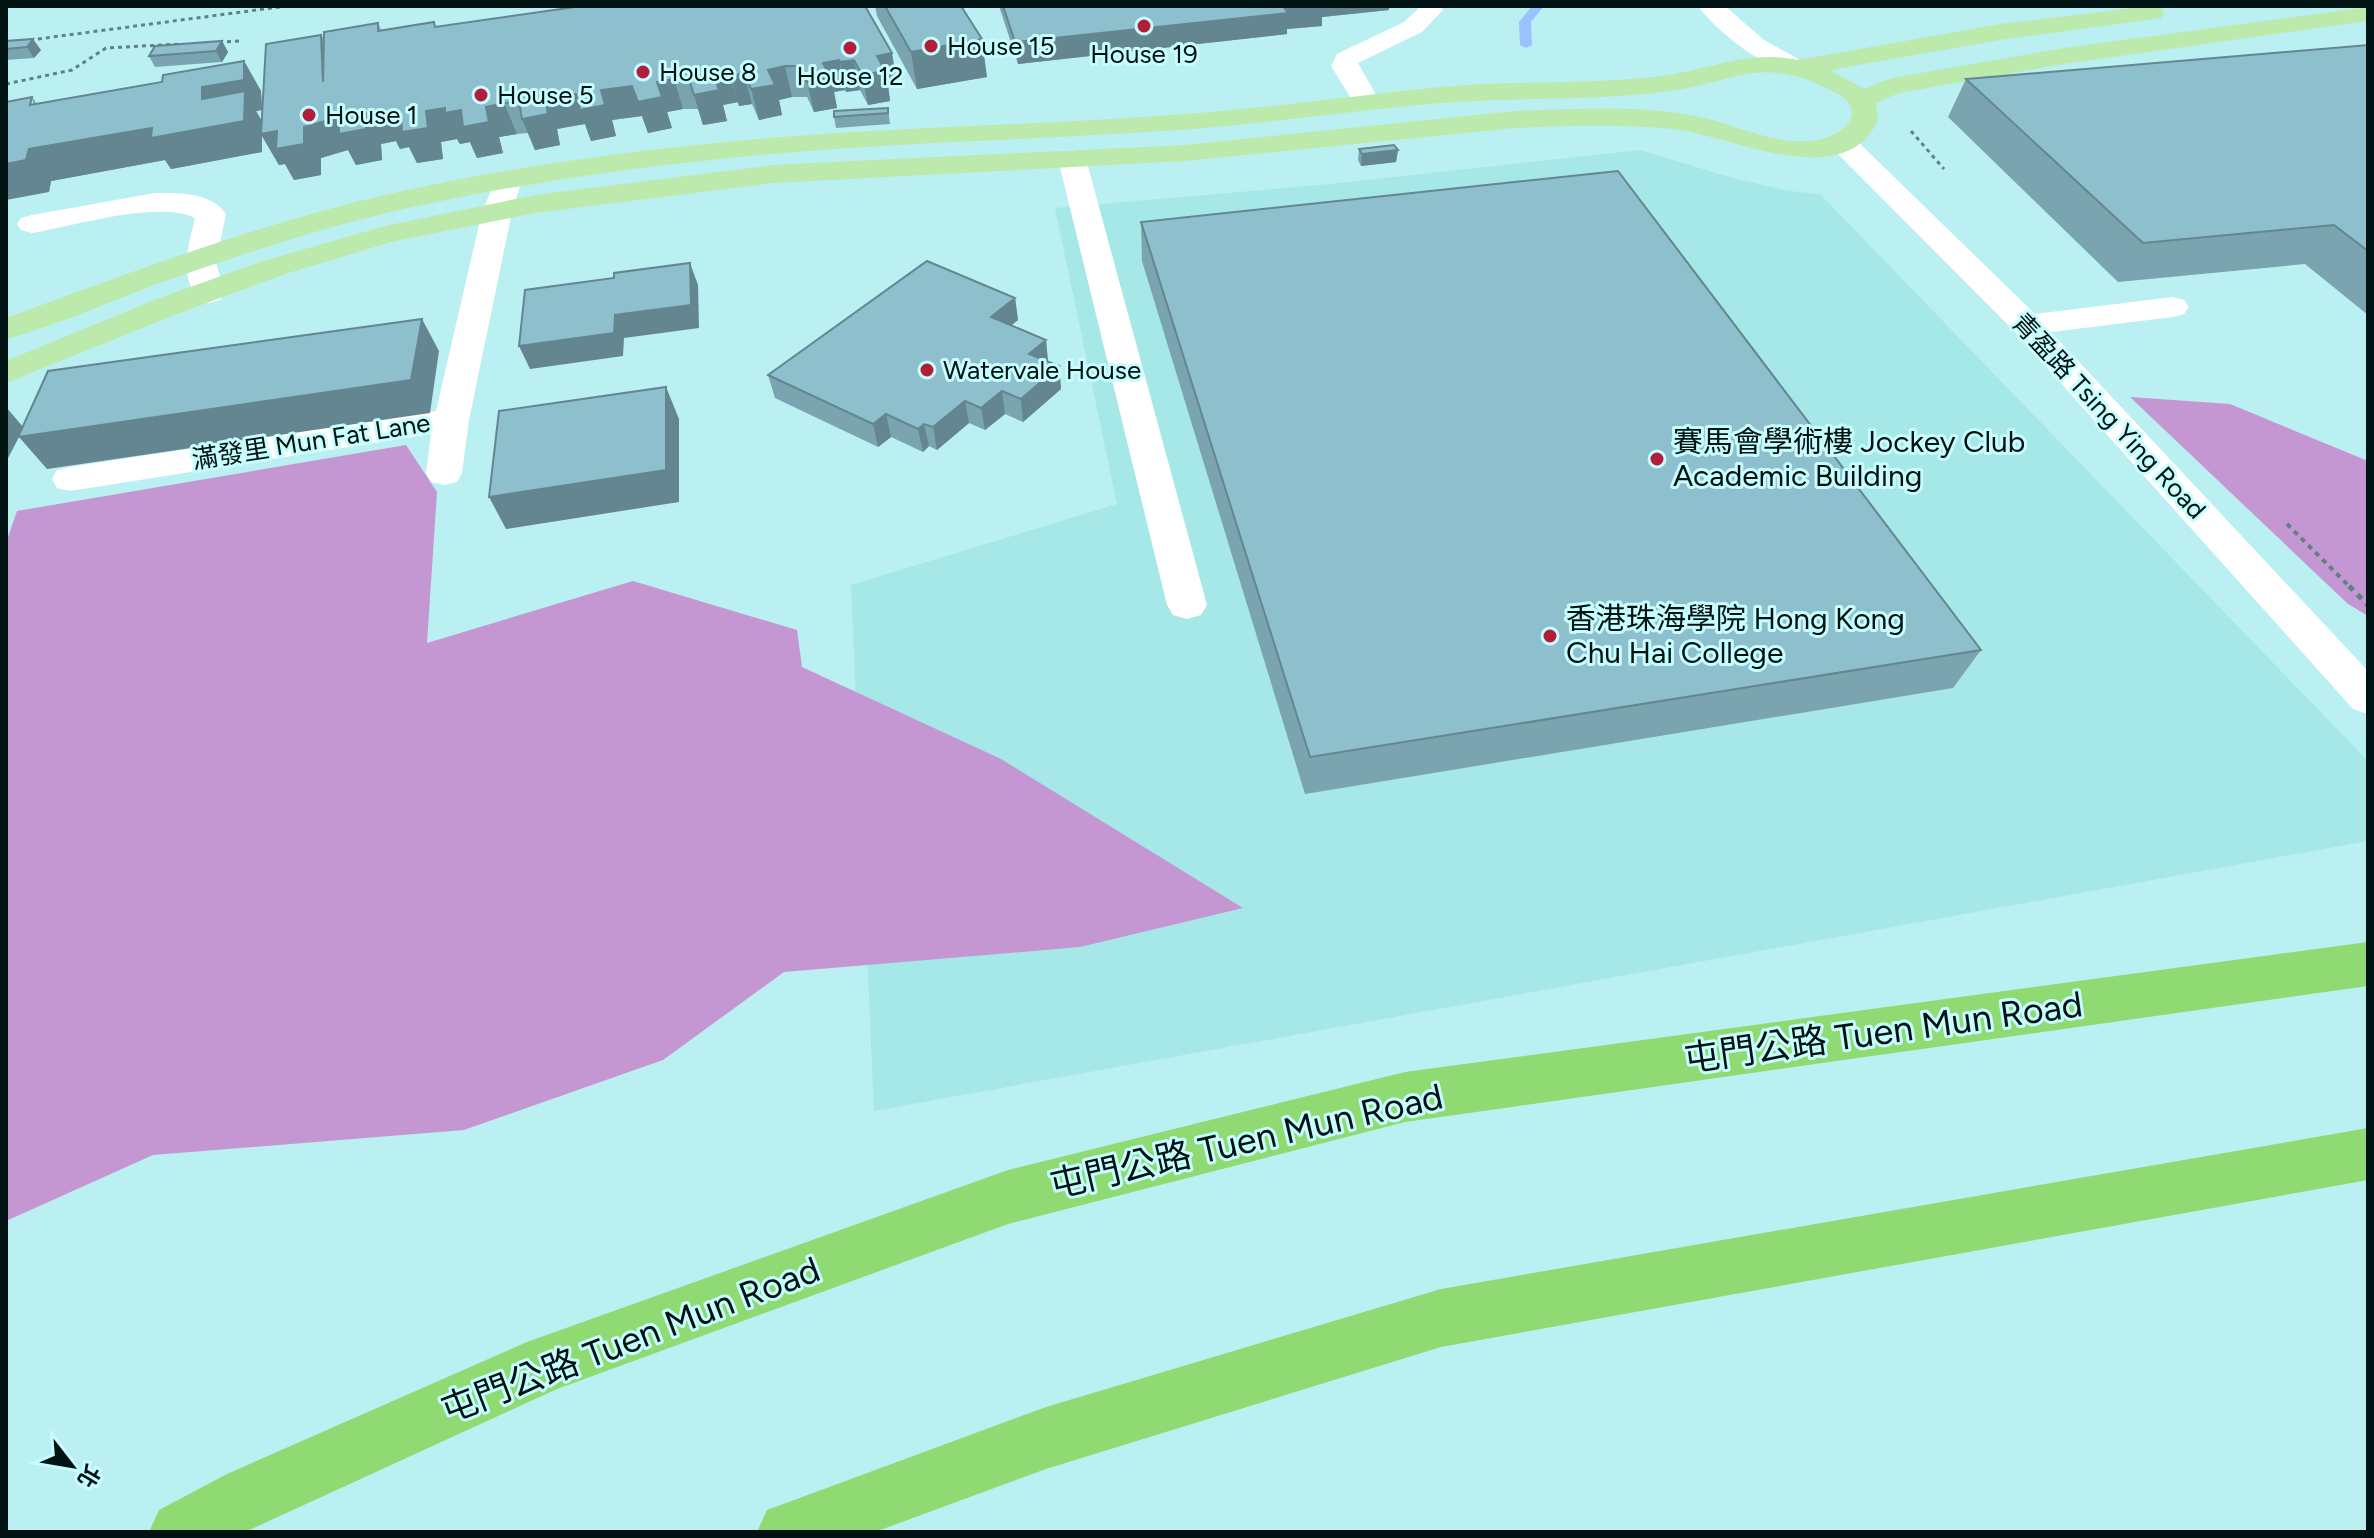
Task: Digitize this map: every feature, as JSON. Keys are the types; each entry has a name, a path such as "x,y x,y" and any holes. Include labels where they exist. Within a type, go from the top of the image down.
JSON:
{"highway":[{"name":"屯門公路 Tuen Mun Road","path":"181,1532 249,1496 548,1363 1008,1197 1405,1097 2368,964"},
{"path":"789,1532 1046,1438 1441,1318 2368,1154"}],"main road":[{"path":"6,370 209,293 366,239 503,196 666,156 798,144 1192,121 1473,93 1638,86 1744,64 1794,67 2000,32 2174,10"},
{"path":"1861,100 1892,86 2048,58 2368,14"},
{"path":"6,329 201,261 362,210 826,170 1181,153 1526,119 1618,118 1710,127 1760,144 1789,148 1842,142 1856,132 1864,122 1861,100 1845,87 1794,67"},
{"path":"1710,73 1693,89 1692,102 1710,127"}],"street":[{"path":"1367,102 1344,66 1346,59 1413,27 1431,10 1429,6"},
{"path":"1710,6 1755,45 1794,67"},
{"path":"1710,73 1736,39 1732,27"},
{"name":"青盈路 Tsing Ying Road","path":"1842,142 2027,325 2368,698"},
{"path":"1072,159 1187,605"},
{"name":"滿發里 Mun Fat Lane","path":"70,479 451,420 503,196"},
{"path":"32,224 155,202 186,202 211,214 199,275 209,293"},
{"path":"2027,325 2173,307"},
{"path":"444,473 451,420"}],"path":[{"path":"22,41 287,6"},
{"path":"211,42 241,41"},
{"path":"6,84 72,70 106,48 181,44"}],"shaded area":[{"name":"香港珠海學院 Hong Kong Chu Hai College","path":"1640,150 1729,177 1821,195 2368,761 2368,841 874,1111 851,585 1117,504 1055,208 1331,184"},
{"path":"2130,397 2230,404 2368,461 2368,616 2348,604"},
{"path":"406,445 437,492 427,643 633,581 797,630 802,667 1001,759 1243,908 1080,947 784,972 663,1060 464,1130 153,1155 6,1221 6,543 17,511"}],"building":[{"path":"582,6 865,6 892,53 877,56 885,71 862,75 854,60 839,60 823,63 830,77 807,82 800,66 785,66 768,70 775,85 751,89 744,73 731,76 729,72 713,75 719,90 694,95 689,79 674,79 657,82 662,97 638,102 632,86 601,90 605,105 580,110 576,94 561,95 545,98 548,114 522,119 519,102 504,103 486,107 489,122 463,127 461,110 445,113 445,108 426,111 428,128 402,132 401,115 385,118 385,110 366,113 366,129 339,134 339,117 304,127 304,144 276,149 277,131 261,134 266,44 321,35 323,82 324,32 378,23 378,31 434,22 435,27"},
{"path":"885,6 961,6 982,39 911,52"},
{"path":"1003,6 1310,6 1285,9 1288,13 1015,42"},
{"path":"33,39 27,47 6,49 6,41"},
{"path":"222,41 216,51 149,56 155,46"},
{"path":"2368,45 2368,251 2334,225 2143,243 1966,79"},
{"path":"244,61 244,80 202,87 202,99 245,91 244,121 151,138 152,128 29,149 26,160 6,164 6,102 32,97 30,105 162,82 163,75"},
{"path":"888,108 888,113 834,117 834,111"},
{"path":"1394,145 1398,150 1362,154 1359,149"},
{"path":"1618,171 1981,650 1310,757 1141,222"},
{"name":"Watervale House","path":"927,261 1015,298 991,317 1046,340 1029,354 1059,366 1021,399 1002,391 981,408 965,401 933,427 924,424 918,429 886,414 873,424 768,375"},
{"path":"690,263 691,305 615,315 614,333 519,346 525,290 614,278 614,273"},
{"path":"422,319 411,380 18,437 48,371"},
{"path":"666,387 666,470 489,497 499,411"}],"waterway":[{"path":"1526,45 1525,22 1538,6"}],"place":[{"name":"House 19","path":"1144,26"},
{"name":"House 15","path":"931,46"},
{"name":"House 12","path":"850,48"},
{"name":"House 8","path":"643,72"},
{"name":"House 5","path":"481,95"},
{"name":"House 1","path":"309,115"},
{"name":"Watervale House","path":"927,370"},
{"name":"賽馬會學術樓 Jockey Club Academic Building","path":"1657,459"},
{"name":"香港珠海學院 Hong Kong Chu Hai College","path":"1550,636"}]}
